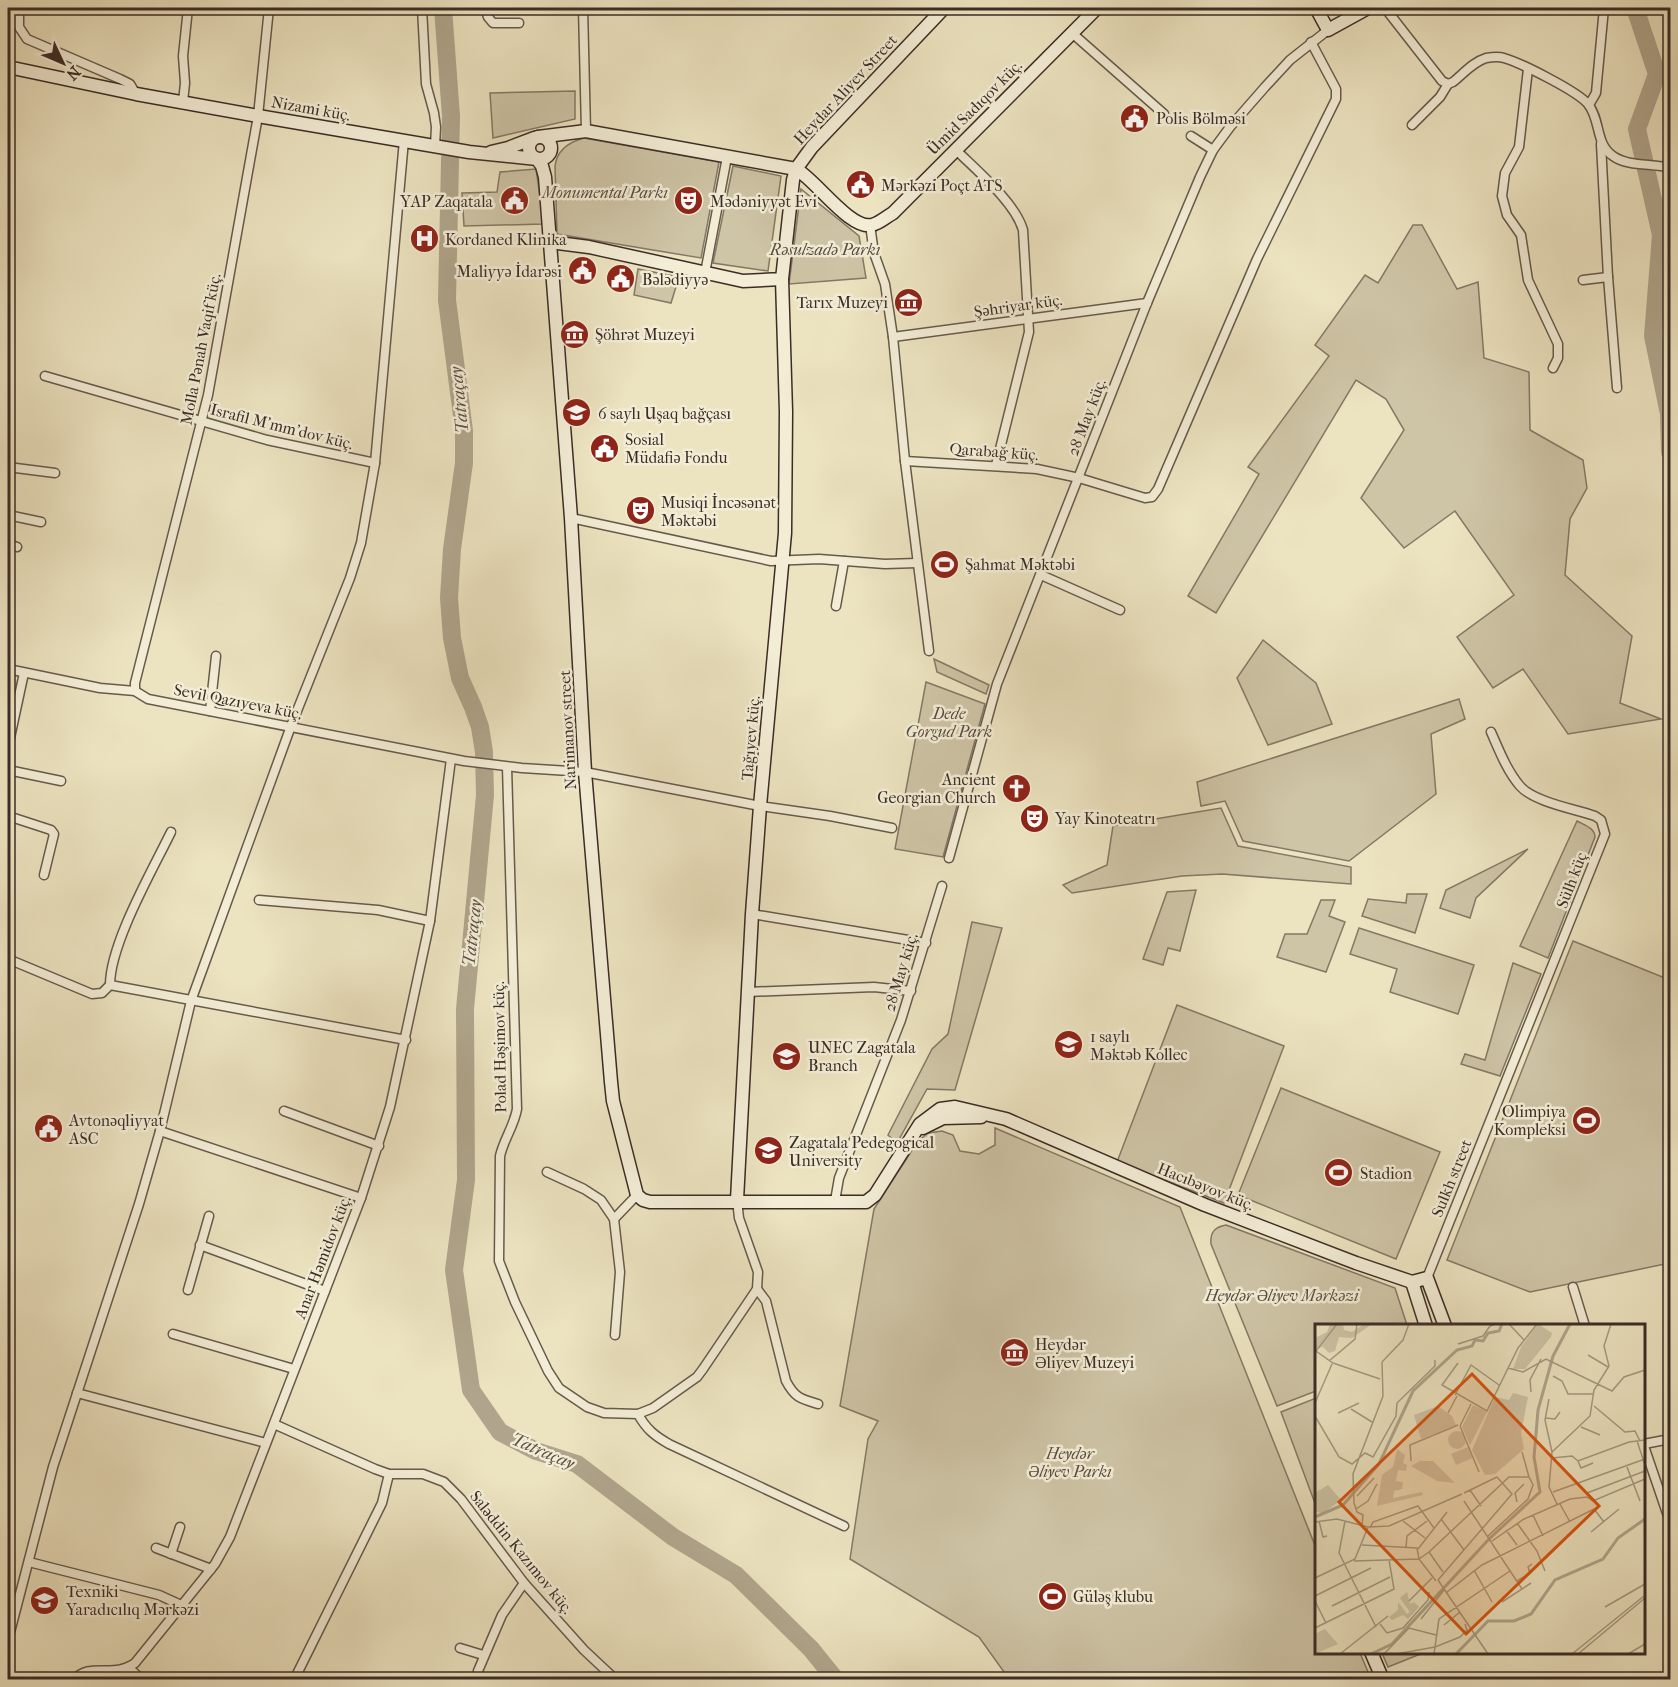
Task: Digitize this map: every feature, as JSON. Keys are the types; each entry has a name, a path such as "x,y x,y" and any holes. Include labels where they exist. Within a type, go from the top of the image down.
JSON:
{"street":[{"name":"Nizami küç.","path":"20,8 19,27 27,39 130,84 136,94"},
{"path":"183,102 185,83 183,56 188,8"},
{"name":"Molla Pənah Vaqif küç.","path":"135,691 135,683 215,361 258,116 269,8"},
{"path":"422,8 426,84 434,112 435,146"},
{"path":"485,8 488,17 493,22 519,23"},
{"path":"579,132 583,8"},
{"name":"Heydar Aliyev Street","path":"796,169 812,147 944,8"},
{"name":"Ümid Sadıqov küç.","path":"870,225 881,222 892,213 1097,8"},
{"path":"1316,8 1328,30 1368,8"},
{"path":"1385,8 1438,78 1448,84"},
{"path":"1589,105 1596,93 1604,8"},
{"name":"28 May küç.","path":"949,858 995,692 1147,303 1200,177 1213,150 1265,87 1290,60 1328,30"},
{"path":"1072,33 1164,114"},
{"name":"Qarabağ küç.","path":"905,460 1037,469 1079,478 1145,498 1152,497 1158,489 1257,259 1336,99 1336,89 1311,42"},
{"path":"1412,125 1440,97 1448,84 1477,62 1490,58 1502,57 1528,69 1578,95 1589,105 1595,117 1601,144 1617,388"},
{"name":"Nizami küç.","path":"9,67 136,94 258,116 435,146 537,159"},
{"path":"1528,69 1519,147 1505,173 1502,196 1507,215 1521,234 1528,280 1558,344 1558,358 1553,368"},
{"path":"537,137 529,147 532,156 544,159 562,139 579,132"},
{"path":"481,153 508,148 537,137 579,132 796,169 808,177 856,222 870,225 874,253 885,284 893,337 905,460 929,651"},
{"path":"1191,136 1213,150"},
{"path":"537,137 548,140 551,152"},
{"path":"8,1640 53,1467 139,1204 160,1131 190,1001 291,726 355,563 370,501 375,463 404,140"},
{"path":"1601,144 1613,157 1628,162 1671,168"},
{"path":"955,149 1012,207 1020,218 1023,230 1029,319 1026,349 996,465"},
{"path":"705,273 727,157"},
{"name":"Narimanov street","path":"537,159 545,172 572,518 585,772 611,1082 616,1112 637,1195"},
{"name":"Tağıyev küç.","path":"738,1200 752,914 784,561 786,412 782,279 796,169"},
{"path":"550,242 578,245 743,281 782,279"},
{"path":"1583,280 1608,277"},
{"name":"Şəhriyar küç.","path":"893,337 1147,303"},
{"name":"Israfil M'mm'dov küç.","path":"45,376 201,422 312,451 375,463"},
{"path":"8,467 55,473"},
{"path":"8,514 41,522"},
{"path":"572,518 756,559 784,561 819,559 897,565 917,563"},
{"path":"8,544 17,547"},
{"path":"836,606 844,561"},
{"path":"1041,575 1119,610"},
{"path":"210,711 216,656"},
{"name":"Sevil Qazıyeva küç.","path":"8,669 100,688 135,691 148,699 451,759 504,766"},
{"path":"8,747 24,673"},
{"name":"Sulkh street","path":"1427,1278 1605,834 1601,820 1595,816 1530,795 1521,788 1491,732"},
{"name":"Anar Həmidov küç.","path":"128,1667 135,1663 224,1551 361,1198 379,1146 406,1040 430,921 451,759"},
{"path":"504,766 585,772 760,806 892,828"},
{"name":"Polad Həşimov küç.","path":"504,766 517,1109 515,1122 503,1144 500,1156 499,1261 519,1312 548,1371 559,1388 587,1407 604,1413 638,1414 653,1408 704,1370 757,1289"},
{"path":"8,770 61,782"},
{"path":"8,816 51,830 54,834 44,875"},
{"path":"8,959 92,994 102,993 110,985 110,972 129,920 171,832"},
{"name":"28 May küç.","path":"835,1201 839,1178 911,991 942,886"},
{"path":"259,900 378,910 430,921"},
{"path":"752,914 926,943"},
{"path":"110,985 406,1040"},
{"path":"748,992 873,987 911,991"},
{"name":"Hacıbəyov küç.","path":"835,1201 860,1203 871,1199 925,1119 940,1108 955,1107 1006,1119 1205,1205 1412,1282"},
{"path":"284,1111 379,1146"},
{"path":"160,1131 361,1198"},
{"path":"547,1172 584,1189 610,1209 614,1219 620,1272 615,1335"},
{"path":"614,1219 637,1195 650,1202 835,1201"},
{"path":"738,1200 739,1218 758,1272 757,1289 766,1301 790,1387 793,1393 800,1398 818,1404"},
{"path":"188,1290 209,1216"},
{"path":"200,1245 326,1291"},
{"path":"1425,1324 1412,1282 1427,1278 1444,1324"},
{"path":"1573,1287 1584,1324"},
{"path":"173,1334 294,1369"},
{"path":"77,1393 266,1443"},
{"path":"638,1414 644,1426 652,1434 669,1444 844,1526"},
{"name":"Saləddin Kazımov küç.","path":"274,1424 389,1474 423,1474 444,1482 461,1499 524,1583 584,1650 616,1680"},
{"path":"1645,1445 1671,1440"},
{"path":"1645,1448 1671,1522"},
{"path":"294,1680 382,1503 389,1474"},
{"path":"171,1554 180,1527"},
{"path":"156,1548 211,1569"},
{"path":"29,1562 159,1595 181,1605"},
{"path":"478,1671 502,1615 524,1583"},
{"path":"460,1648 483,1655"},
{"path":"1371,1654 1383,1680"},
{"path":"74,1680 86,1671 114,1671 128,1667 142,1680"}],"green space":[{"path":"575,91 575,119 493,138 490,93"},
{"name":"Monumental Parkı","path":"584,138 719,162 701,258 557,234 556,160 561,151 573,142"},
{"path":"733,166 781,176 768,271 713,263"},
{"path":"536,169 544,224 464,226 462,193 497,192 500,172"},
{"name":"Rəsulzadə Parkı","path":"801,189 859,236 866,278 789,284"},
{"path":"1413,225 1422,225 1457,289 1478,282 1484,358 1529,372 1530,430 1583,460 1587,488 1570,519 1565,575 1632,636 1620,703 1661,719 1568,734 1523,669 1493,688 1457,637 1514,595 1455,511 1404,548 1361,498 1404,430 1386,399 1356,380 1216,613 1188,596 1259,474 1248,467 1329,356 1315,345 1365,275 1378,283"},
{"path":"638,269 679,277 671,303 634,295"},
{"path":"1263,640 1316,683 1332,724 1268,745 1237,678"},
{"path":"934,659 989,685 986,694 937,672"},
{"name":"Dede Gorgud Park","path":"926,682 985,704 943,857 895,849"},
{"path":"1459,699 1465,719 1431,734 1436,794 1349,861 1243,841 1225,801 1201,806 1197,782"},
{"path":"1221,808 1238,846 1351,867 1351,884 1222,874 1182,876 1072,893 1063,885 1107,865 1113,826"},
{"path":"1577,821 1591,829 1595,837 1548,958 1520,946"},
{"path":"1528,849 1476,898 1470,918 1440,908 1446,890"},
{"path":"1196,890 1180,951 1168,948 1163,965 1143,959 1167,892"},
{"path":"1407,894 1427,894 1415,933 1362,916 1368,899 1406,903"},
{"path":"1321,900 1335,900 1329,916 1345,922 1326,972 1277,957 1285,934 1307,934"},
{"path":"972,922 1002,928 955,1090 927,1089 897,1143 888,1135 932,1049 948,1034"},
{"path":"1359,928 1474,965 1458,1014 1390,992 1397,969 1350,954"},
{"name":"Olimpiya Kompleksi","path":"1573,941 1670,980 1670,1263 1530,1292 1447,1260"},
{"path":"1513,963 1541,974 1500,1076 1461,1064 1465,1054 1485,1060"},
{"path":"1177,1005 1284,1046 1224,1203 1117,1162"},
{"name":"Stadion","path":"1281,1088 1440,1152 1396,1259 1238,1195"},
{"name":"Heydər Əliyev Parkı","path":"995,1128 1180,1207 1315,1545 1315,1654 1360,1654 1371,1679 1009,1679 979,1637 850,1559 868,1439 878,1421 840,1406 874,1209 918,1141 928,1133 942,1131 953,1135 960,1151 979,1154 995,1145"},
{"name":"Heydər Əliyev Mərkəzi","path":"1226,1225 1395,1288 1407,1324 1315,1324 1315,1391 1277,1406 1211,1244 1211,1237 1218,1227"},
{"path":"1315,1398 1315,1503 1281,1412"},
{"path":"1382,1654 1420,1654 1388,1667"}],"waterway":[{"name":"Tatraçay","path":"443,8 451,116 447,300 464,431 464,463 452,549 449,598 452,638 460,678 480,727 484,752 485,795 465,1009 466,1180 454,1270 471,1390 500,1432 536,1451 577,1464 673,1537 736,1575 811,1649 836,1680"},
{"path":"1635,8 1657,74 1637,129 1661,235 1653,336 1669,414 1670,452"}],"place":[{"name":"Polis Bölməsi","path":"1135,118"},
{"name":"Mərkəzi Poçt ATS","path":"860,185"},
{"name":"YAP Zaqatala","path":"514,201"},
{"name":"Mədəniyyət Evi","path":"689,201"},
{"name":"Kordaned Klinika","path":"424,239"},
{"name":"Maliyyə İdarəsi","path":"583,271"},
{"name":"Bələdiyyə","path":"621,279"},
{"name":"Tarıx Muzeyi","path":"909,302"},
{"name":"Şöhrət Muzeyi","path":"574,334"},
{"name":"6 saylı Uşaq bağçası","path":"577,413"},
{"name":"Sosial Müdafiə Fondu","path":"604,448"},
{"name":"Musiqi İncəsənət Məktəbi","path":"640,511"},
{"name":"Şahmat Məktəbi","path":"944,564"},
{"name":"Ancient Georgian Church","path":"1017,788"},
{"name":"Yay Kinoteatrı","path":"1034,818"},
{"name":"1 saylı Məktəb Kollec","path":"1069,1045"},
{"name":"UNEC Zagatala Branch","path":"787,1056"},
{"name":"Olimpiya Kompleksi","path":"1587,1120"},
{"name":"Avtonəqliyyat ASC","path":"48,1129"},
{"name":"Zagatala Pedegogical University","path":"768,1151"},
{"name":"Stadion","path":"1339,1173"},
{"name":"Heydər Əliyev Muzeyi","path":"1014,1353"},
{"name":"Güləş klubu","path":"1052,1596"},
{"name":"Texniki Yaradıcılıq Mərkəzi","path":"45,1600"}]}
